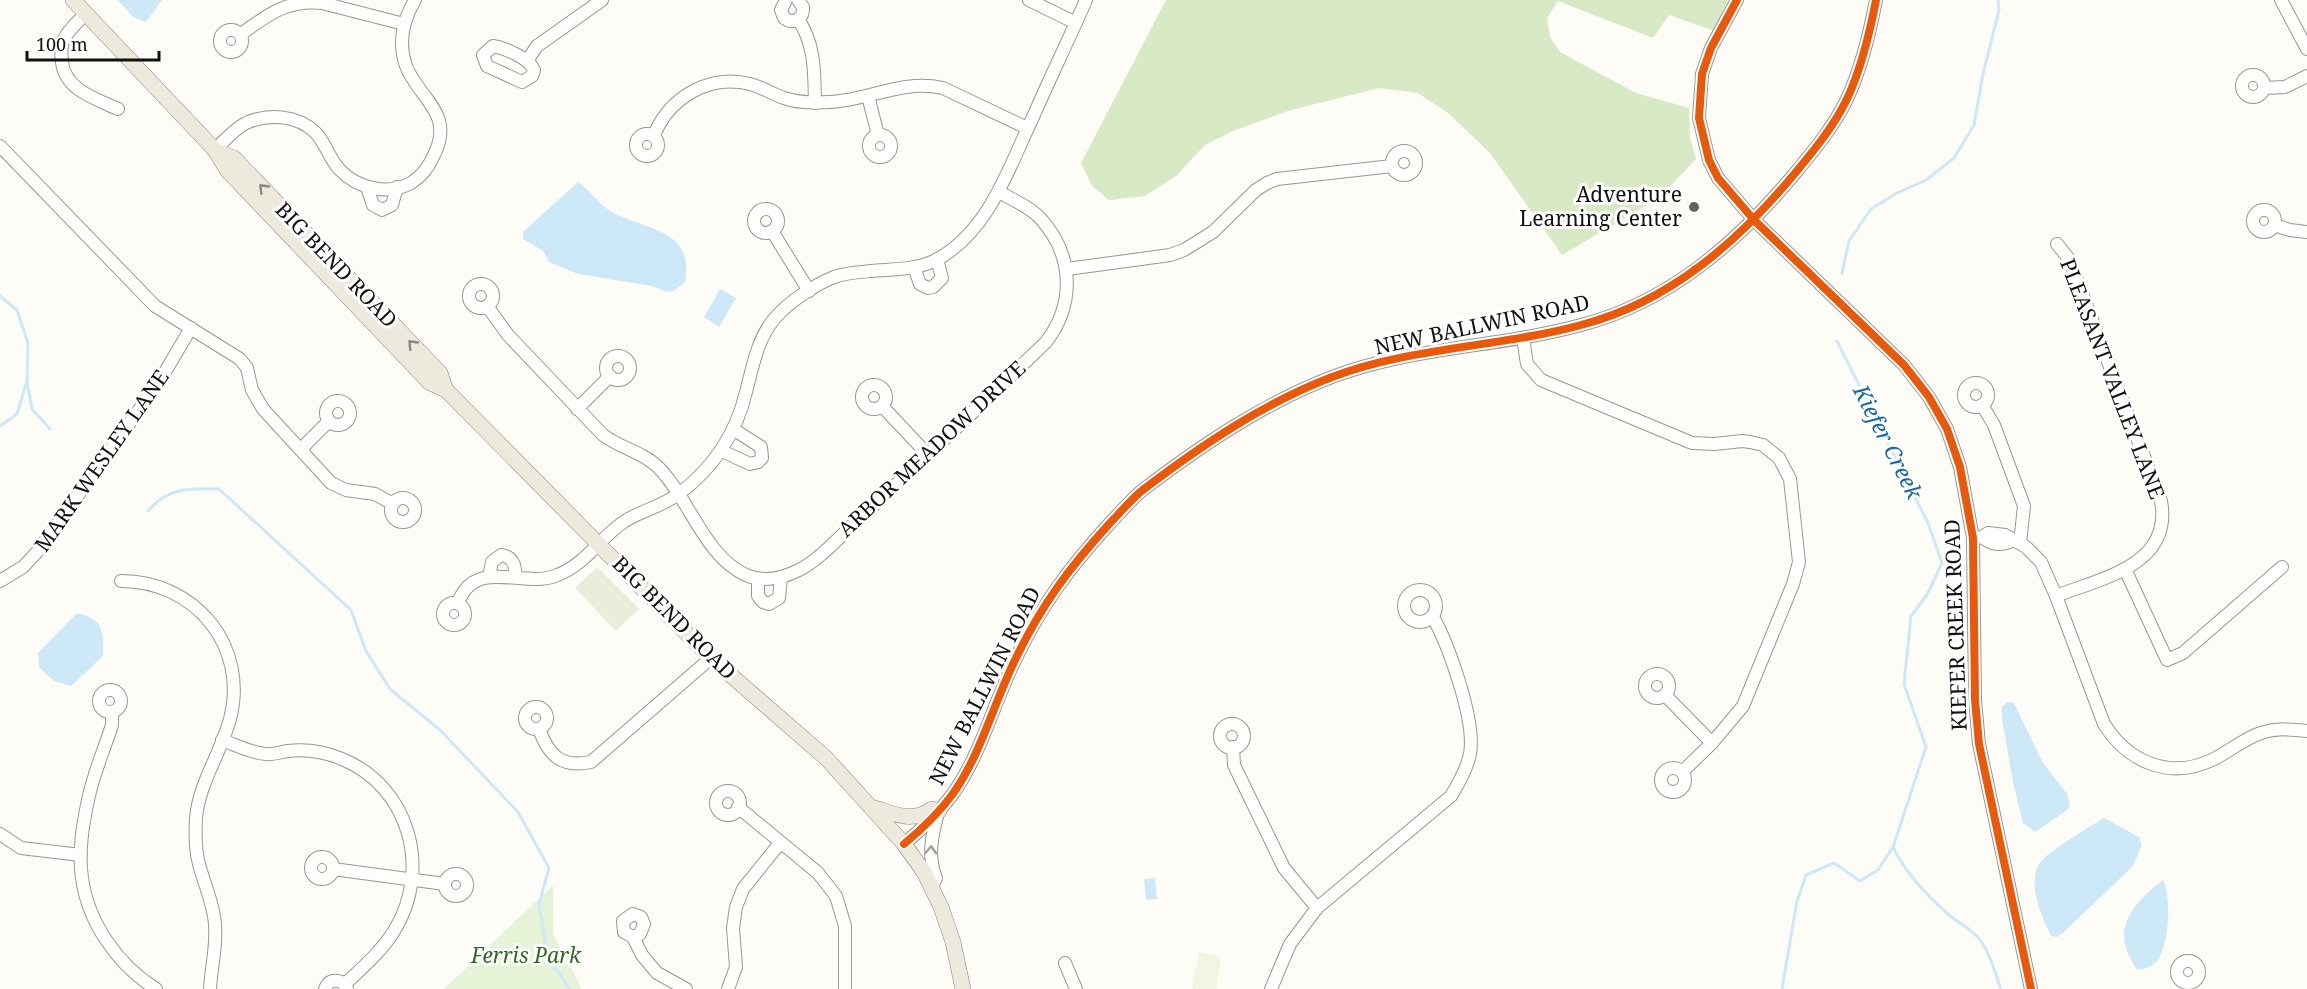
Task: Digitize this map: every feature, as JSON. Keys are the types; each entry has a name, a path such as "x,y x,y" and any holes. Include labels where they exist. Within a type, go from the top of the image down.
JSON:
{"main road":[{"name":"BIG BEND ROAD","path":"74,0 215,150 227,170 430,383 446,390 711,658 826,758 904,844"},
{"path":"870,807 906,817 925,814 932,809 939,811"},
{"path":"904,844 932,887 948,925 963,989"}],"street":[{"path":"215,150 246,123 268,117 291,119 314,131 338,168 348,178 367,187 385,190 413,182 427,169 440,139 440,123 436,110 406,66 402,45 404,24 414,0"},
{"path":"527,61 537,46 602,0"},
{"path":"786,0 781,7 784,18 791,21 798,20"},
{"path":"798,0 802,3 804,10 798,20"},
{"path":"1029,0 1076,23"},
{"path":"458,603 470,585 489,577 542,579 555,576 578,565 623,522 679,494 698,478 722,451 734,429 747,391 755,353 766,332 776,317 809,291 835,277 914,267 937,259 973,229 999,192 1086,0"},
{"name":"KIEFER CREEK ROAD","path":"1737,0 1711,48 1702,74 1699,118 1709,160 1718,178 1755,220 1904,365 1929,397 1947,429 1960,467 1978,537 1975,700 1980,744 2031,989"},
{"name":"NEW BALLWIN ROAD","path":"904,844 939,811 954,792 969,765 1014,660 1052,593 1075,561 1140,492 1239,423 1278,401 1334,376 1373,365 1450,349 1523,338 1584,325 1634,307 1676,283 1708,261 1755,220 1818,146 1835,122 1856,74 1876,0"},
{"path":"2281,0 2307,49"},
{"path":"241,34 284,6 310,2 404,24"},
{"path":"86,13 64,39 62,67 67,78 76,88 118,109"},
{"path":"798,20 807,32 814,54 815,103"},
{"path":"2264,88 2285,87 2307,76"},
{"path":"654,135 658,124 675,103 697,88 723,81 752,84 783,98 815,103 868,96 911,85 928,85 943,88 1027,128"},
{"path":"868,96 878,135"},
{"path":"0,146 155,306 240,359 247,368 252,390 263,410 338,488 375,494 393,504"},
{"path":"1067,269 1170,255 1213,232 1256,190 1277,179 1392,166"},
{"path":"367,187 373,206 382,210 392,204 397,187"},
{"name":"ARBOR MEADOW DRIVE","path":"758,579 781,577 810,563 929,456 1046,342 1055,329 1066,300 1067,269 1062,253 1041,219 1026,207 999,192"},
{"path":"2274,225 2307,232"},
{"path":"772,231 809,291"},
{"name":"PLEASANT VALLEY LANE","path":"2056,596 2125,569 2144,557 2160,534 2163,513 2161,501 2069,259 2057,244"},
{"path":"914,267 920,284 928,288 933,287 942,278 937,259"},
{"path":"487,306 508,335 578,409 614,443 648,458 656,465 720,554 737,569 758,579 758,596 763,602 769,604 779,598 781,577"},
{"name":"MARK WESLEY LANE","path":"0,581 23,567 38,551 159,382 191,328"},
{"path":"1523,338 1527,364 1541,380 1692,443 1715,444 1742,441 1763,445 1779,458 1790,478 1798,551 1797,572 1743,706 1712,743 1682,772"},
{"path":"578,409 610,376"},
{"path":"1982,405 1994,425 2024,506 2016,542"},
{"path":"882,406 929,456"},
{"path":"300,449 329,421"},
{"path":"722,451 750,464 762,458 761,447 734,429"},
{"path":"1978,537 1988,533 2005,535 2033,553 2041,562 2104,724 2126,752 2142,761 2173,768 2211,760 2262,732 2283,729 2307,731"},
{"path":"489,577 492,562 501,555 507,556 514,563 516,577"},
{"path":"2125,569 2167,660 2182,653 2282,567"},
{"path":"121,581 138,581 159,586 180,596 203,613 214,626 226,648 234,683 232,709 204,785 196,815 195,841 198,862 216,927 210,989"},
{"path":"1271,989 1280,962 1290,944 1317,908 1451,796 1466,768 1470,753 1468,718 1443,635 1432,617"},
{"path":"539,729 549,751 557,758 567,763 591,762 711,658"},
{"path":"1665,695 1712,743"},
{"path":"112,712 112,725 88,798 81,855 82,878 90,909 99,927 123,961 156,989"},
{"path":"222,740 264,754 298,751 343,760 370,776 393,801 407,825 413,856 412,879 409,900 394,932 346,987 335,980 328,983 325,989"},
{"path":"1233,747 1234,765 1284,868 1317,908"},
{"path":"738,807 818,873 836,896 845,926 845,989"},
{"path":"932,887 936,878 932,868 931,847 939,811"},
{"path":"0,834 21,848 81,855"},
{"path":"728,989 736,967 733,919 739,898 743,889 780,843"},
{"path":"333,869 445,884"},
{"path":"633,937 642,955 657,973 686,989"},
{"path":"1065,963 1076,989"}],"green space":[{"path":"1166,0 1728,0 1714,31 1669,15 1653,38 1558,1 1547,18 1550,37 1560,52 1636,93 1689,108 1690,137 1696,159 1659,198 1562,255 1490,153 1448,113 1418,93 1379,88 1291,110 1233,131 1205,145 1176,176 1145,196 1109,200 1092,186 1081,163"},
{"path":"597,567 639,609 616,631 575,588"},
{"name":"Ferris Park","path":"553,885 553,934 582,989 444,989"},
{"path":"1199,952 1221,957 1216,989 1192,989"}],"water":[{"path":"118,0 162,0 146,22 133,17"},
{"path":"578,182 606,208 662,232 673,240 682,250 686,263 685,282 674,291 667,292 652,286 578,274 549,262 543,251 523,239 523,232"},
{"path":"720,289 736,298 719,327 704,317"},
{"path":"77,613 98,623 102,633 103,656 71,686 54,681 39,667 38,653"},
{"path":"2007,702 2014,703 2043,763 2067,794 2070,806 2035,832 2023,823 2013,782 2002,719 2002,707"},
{"path":"2104,818 2139,837 2142,845 2133,866 2064,932 2057,937 2051,936 2035,891 2039,864 2059,847"},
{"path":"1155,878 1157,899 1146,900 1144,879"},
{"path":"2163,880 2168,898 2165,943 2156,962 2137,970 2125,943 2124,930 2136,905"}],"waterway":[{"name":"Kiefer Creek","path":"1842,273 1849,241 1871,209 1897,193 1926,180 1954,158 1974,125 1983,74 1999,10 1998,0"},
{"path":"0,296 17,310 28,343 27,381 32,409 50,429"},
{"name":"Kiefer Creek","path":"1837,341 1928,523 1942,563 1927,595 1911,616 1904,684 1926,747 1893,847 1910,875 1925,892 1981,941 2001,989"},
{"path":"0,426 17,414 26,384"},
{"path":"148,511 163,497 172,493 189,489 219,489 351,610 366,651 390,689 440,730 518,812 549,868 539,904 548,958 570,989"},
{"path":"1782,989 1797,901 1806,875 1834,863 1860,881 1878,870 1893,847"}],"cycle path":[{"path":"1737,0 1711,48 1702,74 1699,118 1709,160 1718,178 1754,220 1904,365 1929,397 1947,429 1960,467 1973,538 1975,700 1979,744 2031,989"},
{"path":"904,844 941,809 962,779 979,746 1016,658 1047,603 1082,555 1139,493 1234,426 1282,399 1332,377 1393,359 1581,325 1613,315 1673,285 1700,266 1751,222 1824,137 1842,109 1857,75 1876,0"}],"place":[{"name":"Adventure Learning Center","path":"1694,207"}]}
